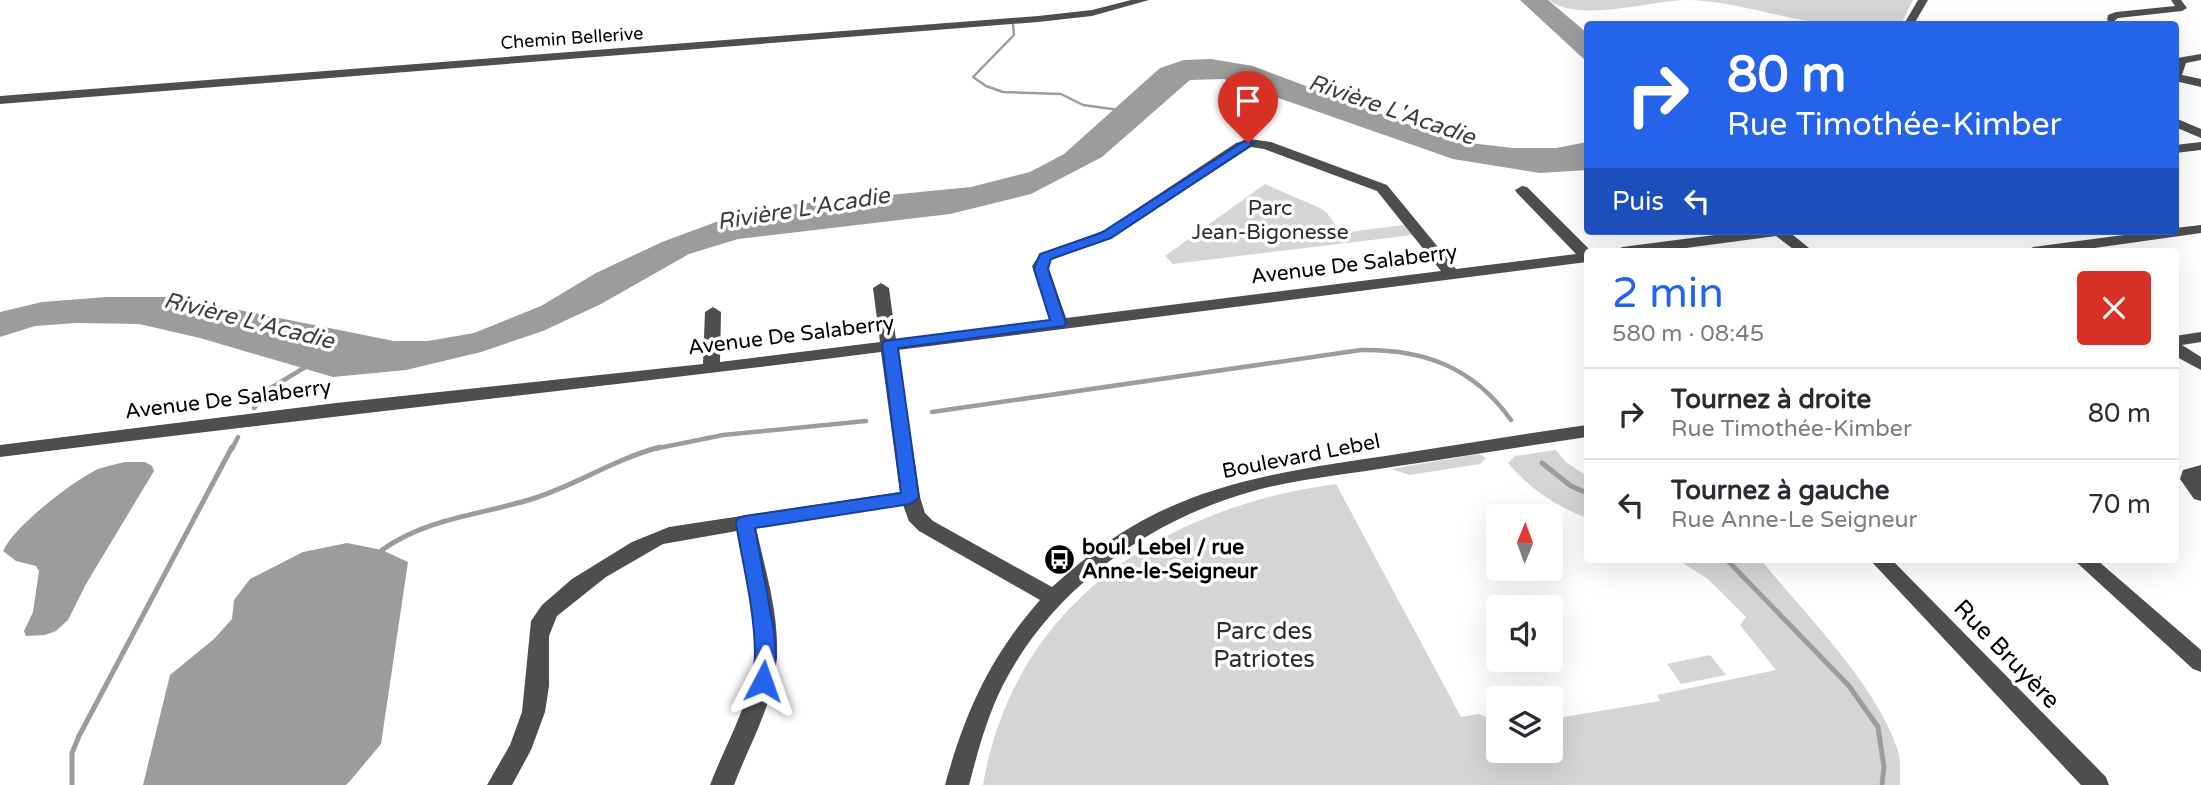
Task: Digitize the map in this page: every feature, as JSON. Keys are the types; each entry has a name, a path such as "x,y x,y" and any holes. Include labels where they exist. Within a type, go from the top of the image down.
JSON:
{"street":[{"name":"Chemin Bellerive","path":"0,100 1020,21 1091,13 1144,0"},
{"path":"1911,21 1923,0"},
{"path":"2112,20 2116,15 2182,8 2176,0"},
{"path":"2179,66 2181,60 2201,57"},
{"path":"2179,79 2201,83"},
{"path":"2179,124 2201,134"},
{"path":"1059,323 1041,269 1045,257 1106,235 1241,146 1250,143 1264,144 1382,188 1452,274"},
{"path":"2179,149 2201,146"},
{"name":"Avenue De Salaberry","path":"1522,190 1584,253"},
{"path":"2179,232 2201,229"},
{"path":"1784,235 1800,248"},
{"path":"2062,248 2157,235"},
{"path":"1642,248 1700,236"},
{"name":"Avenue De Salaberry","path":"0,450 336,409 711,368 1584,256"},
{"path":"881,288 910,498 916,516 926,526 1053,597"},
{"path":"711,368 713,312"},
{"path":"2179,340 2201,337"},
{"path":"2179,351 2201,365"},
{"name":"Boulevard Lebel","path":"957,785 970,736 990,687 1018,642 1053,597 1075,575 1126,539 1162,518 1224,493 1286,478 1584,431"},
{"path":"2201,471 2190,475 2190,479 2201,494"},
{"path":"499,785 516,758 530,725 537,693 540,631 545,615 567,593 657,538 910,498"},
{"path":"722,785 756,702 765,669 764,631 745,523"},
{"name":"Rue Bruyère","path":"1883,563 2097,785"},
{"path":"2087,563 2201,663"}],"green space":[{"path":"1549,0 1684,0 1614,9 1577,10 1561,7"},
{"path":"1684,0 1913,0 1902,21 1808,21 1703,1"},
{"name":"Parc Jean-Bigonesse","path":"1265,184 1320,208 1327,213 1341,233 1404,225 1413,235 1173,264 1165,256"},
{"path":"1556,450 1567,463 1584,474 1584,517 1544,496 1508,463 1515,456"},
{"path":"1479,454 1486,458 1480,464 1409,475 1391,469"},
{"name":"Parc des Patriotes","path":"1336,484 1461,717 1478,714 1486,717 1486,763 1563,763 1563,717 1660,701 1657,695 1776,670 1740,625 1746,617 1708,579 1683,563 1764,563 1837,650 1873,699 1897,748 1900,785 983,785 1000,721 1027,664 1063,616 1107,575 1157,541 1213,515 1273,496"},
{"path":"1710,655 1726,675 1681,684 1667,664"}],"water":[{"path":"1520,0 1548,0 1584,30 1584,59"},
{"name":"Rivière L'Acadie","path":"1211,59 1253,66 1453,141 1513,148 1556,148 1584,143 1584,170 1540,173 1453,159 1224,79 1190,80 1102,157 1031,194 950,214 738,239 689,254 601,304 543,331 481,352 406,370 333,377 200,338 139,324 77,323 35,326 0,337 0,312 42,302 106,297 174,297 394,341 428,341 474,333 541,306 596,273 662,242 716,222 777,206 971,187 1030,172 1064,154 1160,68 1184,60"},
{"path":"125,462 145,462 152,466 154,471 86,584 68,620 56,631 45,635 26,636 24,631 33,612 39,571 36,566 16,561 3,551 31,517 60,494 98,469"},
{"path":"347,543 382,550 408,562 381,744 350,781 346,785 143,785 170,675 214,639 232,619 234,600 250,579 303,552"}],"waterway":[{"path":"1013,25 1014,35 973,77 986,86 1003,92 1061,94 1083,105 1119,110"},
{"path":"932,412 1361,350 1406,353 1445,365 1480,387 1511,420"},
{"path":"254,408 271,388 307,366"},
{"path":"654,449 723,435 866,421"},
{"path":"232,449 238,437"},
{"path":"72,785 72,753 79,736 232,447"},
{"path":"382,550 418,530 535,498 660,447"},
{"path":"1542,463 1571,486 1584,492"},
{"path":"1730,563 1849,686 1878,727 1884,767 1882,785"}],"place":[{"name":"boul. Lebel / rue Anne-le-Seigneur","path":"1059,559"}],"route":[{"path":"763,681 766,657 764,631 745,523 910,498 890,344 1059,323 1041,269 1045,257 1106,235 1248,143"}]}
